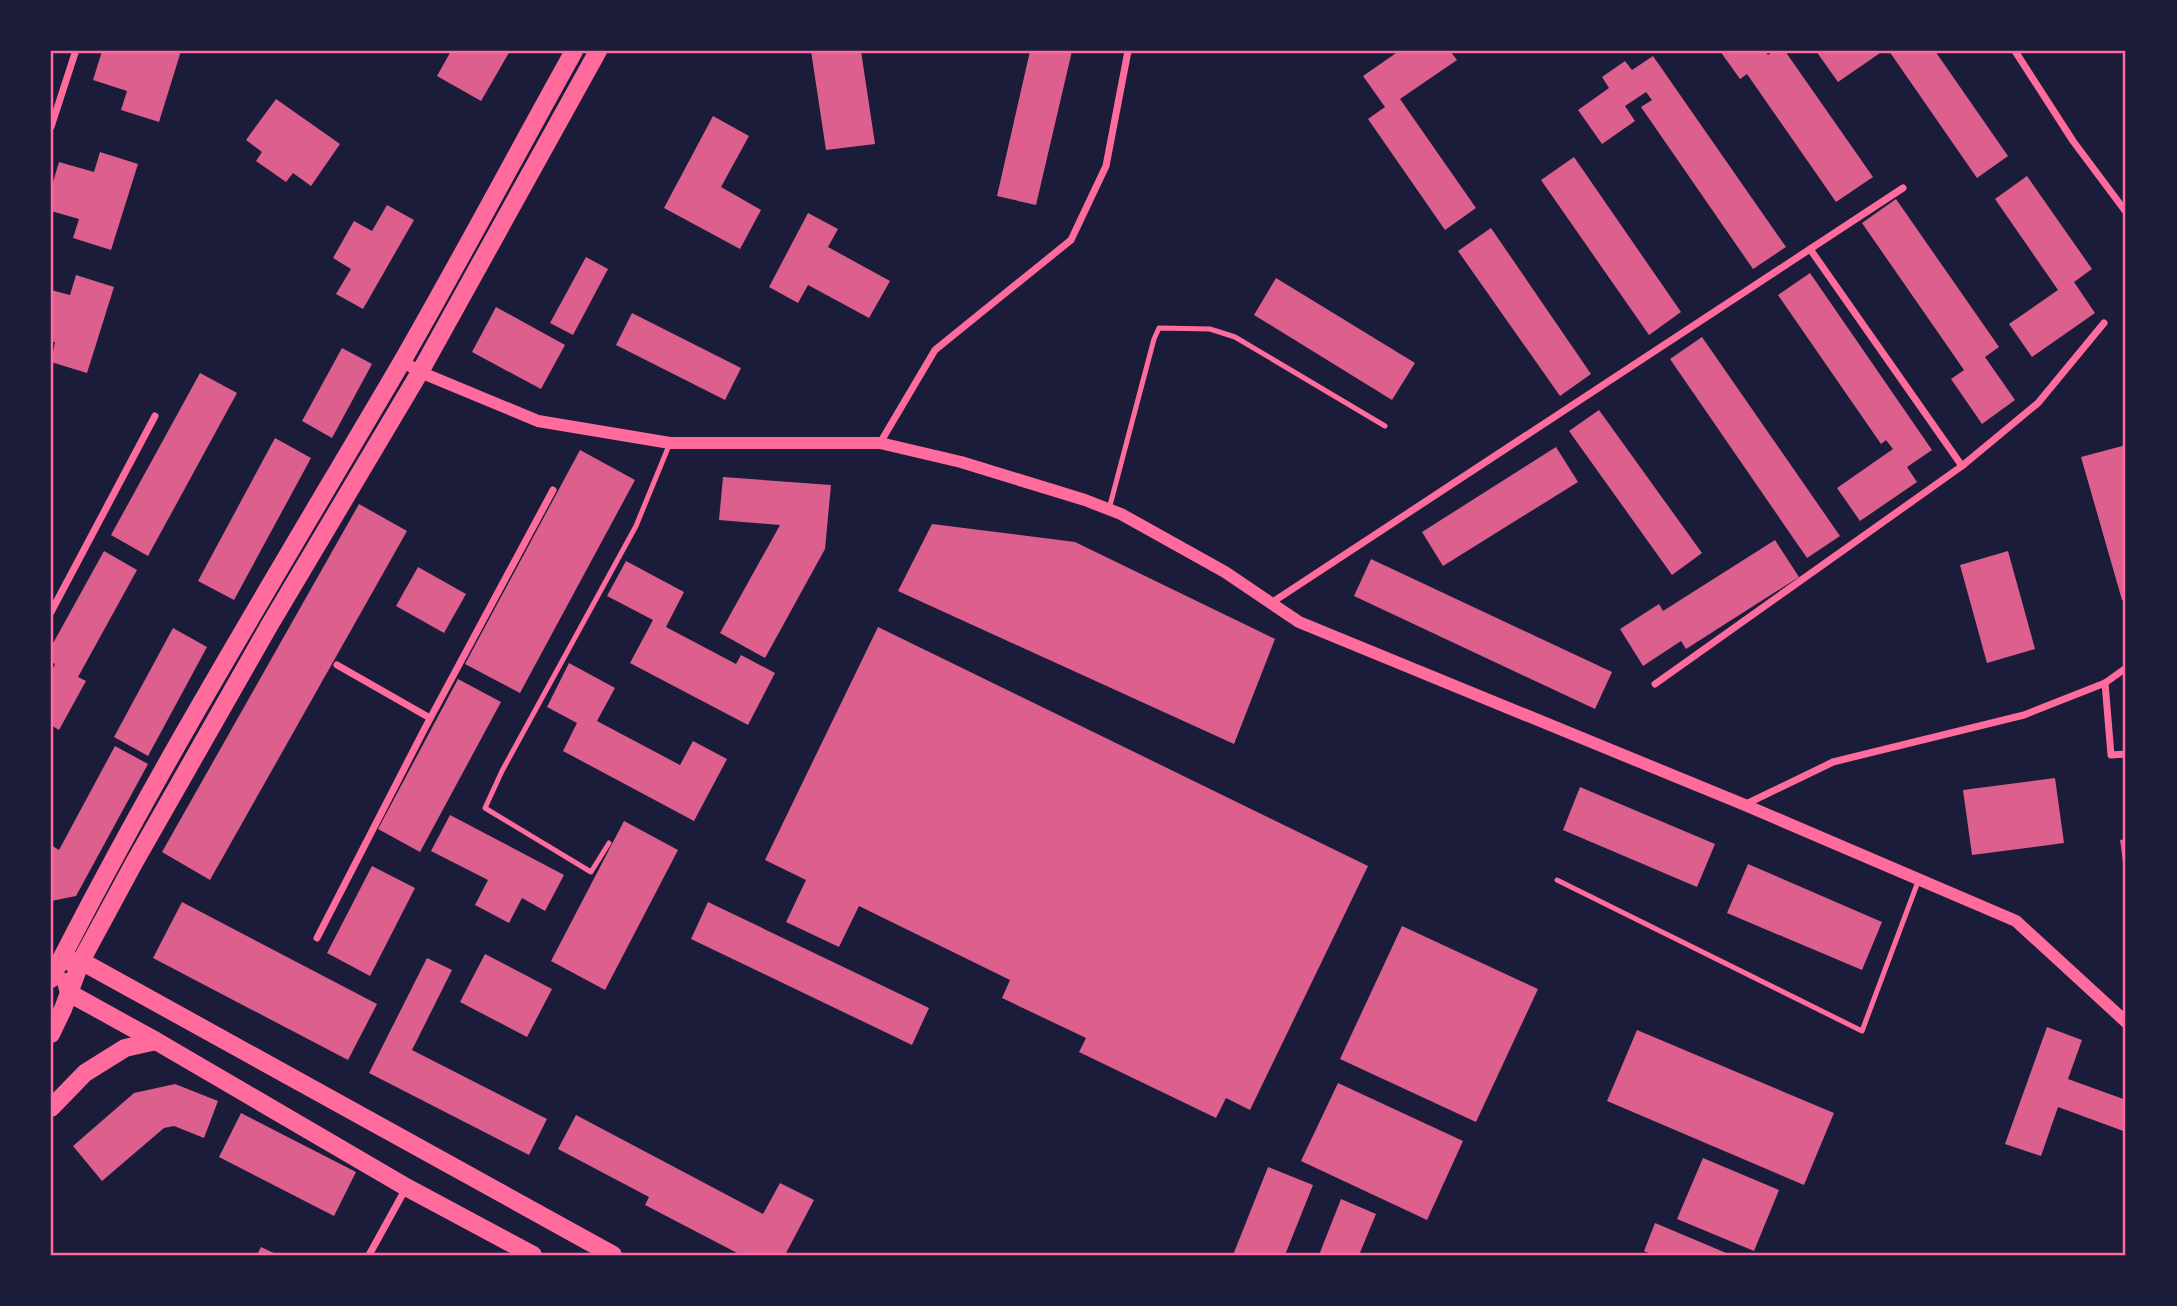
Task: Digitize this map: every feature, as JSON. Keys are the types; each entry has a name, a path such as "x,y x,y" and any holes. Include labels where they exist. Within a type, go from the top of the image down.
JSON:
{"main road":[{"path":"51,979 55,960 251,616 402,361 574,51"},
{"path":"51,1034 81,961 275,630 598,51"},
{"path":"55,960 81,961 613,1255"},
{"path":"55,960 69,993 406,1187 533,1255"},
{"path":"51,1108 85,1073 105,1060 125,1048 156,1041"}],"street":[{"path":"880,443 935,350 1070,240 1106,166 1128,51"},
{"path":"2015,51 2073,141 2126,212"},
{"path":"51,127 75,53"},
{"path":"1271,603 1903,188"},
{"path":"1810,248 1962,467"},
{"path":"1655,684 1962,467 2038,403 2104,323"},
{"path":"402,361 419,372 538,421 670,443 880,443 961,461 1109,509 1225,572 1299,622 1745,805 2016,921 2126,1022"},
{"path":"51,612 155,416"},
{"path":"317,938 430,718 552,490"},
{"path":"337,665 430,718"},
{"path":"1745,805 1833,762 2024,715 2105,683 2126,668"},
{"path":"2105,683 2111,755 2126,754"},
{"path":"369,1255 406,1187"}],"lane":[{"path":"1109,509 1159,328 1210,329 1235,337 1385,426"},
{"path":"608,843 591,872 485,808 502,771 636,526 670,443"},
{"path":"1558,880 1862,1031 1919,879"}],"building":[{"path":"102,51 181,51 159,122 121,110 127,91 93,80"},
{"path":"451,51 510,51 481,101 437,76"},
{"path":"811,51 861,51 875,144 826,150"},
{"path":"1030,51 1072,51 1036,205 997,196"},
{"path":"1399,51 1450,51 1457,60 1400,99 1476,208 1445,230 1368,119 1385,107 1363,76"},
{"path":"1720,51 1765,51 1768,55 1774,51 1785,51 1873,177 1836,202 1747,74 1740,79"},
{"path":"1816,51 1883,51 1838,82"},
{"path":"1889,51 1935,51 2008,156 1977,178"},
{"path":"1653,56 1786,247 1753,269 1641,107 1652,100 1646,92 1625,106 1635,121 1602,144 1578,110 1609,88 1602,77 1625,61 1632,70"},
{"path":"276,99 340,144 311,186 293,173 286,182 256,161 262,152 246,140"},
{"path":"713,116 749,136 721,187 761,210 740,249 664,208"},
{"path":"100,152 138,164 111,250 73,238 79,219 51,211 51,189 59,162 94,172"},
{"path":"1574,157 1681,312 1649,335 1541,180"},
{"path":"2027,176 2092,269 2074,282 2095,313 2032,357 2009,324 2058,290 1995,199"},
{"path":"1896,199 1999,347 1985,357 2015,400 1982,424 1951,379 1964,370 1862,223"},
{"path":"387,205 414,220 363,309 336,294 351,269 333,258 354,221 372,231"},
{"path":"808,213 838,229 828,247 890,281 869,318 808,285 798,303 769,287"},
{"path":"1491,228 1591,374 1560,396 1458,251"},
{"path":"586,257 608,269 573,335 550,323"},
{"path":"1810,273 1932,450 1907,467 1917,482 1860,521 1837,488 1893,449 1886,440 1881,444 1778,295"},
{"path":"76,275 114,287 87,373 51,362 55,342 51,341 51,290 70,295"},
{"path":"1276,278 1415,363 1392,400 1254,315"},
{"path":"496,307 565,345 541,389 472,352"},
{"path":"632,313 741,368 725,400 616,345"},
{"path":"1702,337 1840,536 1807,558 1670,359"},
{"path":"342,348 372,364 332,438 302,421"},
{"path":"200,373 237,393 148,556 111,535"},
{"path":"1599,410 1702,553 1672,575 1569,431"},
{"path":"275,438 311,458 234,600 198,581"},
{"path":"2126,445 2126,599 2122,600 2081,457"},
{"path":"1556,447 1578,482 1443,566 1422,532"},
{"path":"580,450 635,480 520,693 465,664"},
{"path":"723,477 831,485 825,549 765,658 720,633 780,525 719,520"},
{"path":"359,504 407,531 210,880 162,852"},
{"path":"932,524 1075,542 1275,639 1234,744 898,591"},
{"path":"1775,540 1799,577 1686,649 1681,641 1643,666 1620,629 1659,604 1663,611"},
{"path":"104,551 137,570 78,677 86,681 59,730 51,725 51,673 55,664 51,662 51,647"},
{"path":"2008,551 2035,649 1987,663 1960,565"},
{"path":"1371,559 1612,672 1595,709 1354,596"},
{"path":"626,561 684,592 666,627 736,664 741,655 775,673 748,725 630,663 653,620 607,596"},
{"path":"418,567 466,594 444,633 396,606"},
{"path":"878,627 1368,866 1250,1110 1226,1098 1216,1118 1079,1052 1086,1038 1002,998 1010,980 859,906 839,947 786,922 806,880 765,860"},
{"path":"173,628 207,647 148,756 114,737"},
{"path":"569,663 615,688 597,721 680,765 693,741 727,759 694,821 563,751 577,723 547,707"},
{"path":"458,679 501,702 420,852 378,829"},
{"path":"115,746 148,764 76,896 51,901 51,845 59,850"},
{"path":"2055,778 2064,843 1972,855 1963,790"},
{"path":"1580,787 1715,844 1697,887 1563,830"},
{"path":"450,815 564,875 545,911 522,898 509,923 475,905 488,880 431,851"},
{"path":"624,821 678,850 605,990 551,961"},
{"path":"2126,839 2126,877 2125,877 2120,840"},
{"path":"1748,864 1882,922 1862,970 1727,913"},
{"path":"372,866 415,888 370,976 327,953"},
{"path":"182,902 377,1004 348,1060 153,958"},
{"path":"708,902 929,1008 912,1045 691,939"},
{"path":"1402,926 1538,989 1476,1122 1340,1059"},
{"path":"485,954 552,989 527,1037 460,1002"},
{"path":"427,958 452,970 412,1050 547,1119 529,1155 369,1073"},
{"path":"2047,1027 2082,1040 2068,1079 2126,1100 2126,1132 2058,1107 2041,1156 2005,1144"},
{"path":"1637,1030 1834,1113 1804,1185 1607,1101"},
{"path":"1338,1083 1463,1141 1427,1220 1301,1161"},
{"path":"175,1084 218,1101 204,1138 174,1126 164,1128 102,1181 73,1146 134,1093"},
{"path":"241,1113 356,1172 334,1216 219,1157"},
{"path":"576,1115 763,1214 780,1183 814,1200 785,1255 741,1255 645,1205 649,1197 558,1149"},
{"path":"1703,1158 1779,1190 1754,1251 1677,1219"},
{"path":"1268,1167 1313,1185 1285,1255 1233,1255"},
{"path":"1341,1199 1376,1214 1359,1255 1319,1255"},
{"path":"1655,1223 1731,1255 1653,1255 1644,1251"},
{"path":"261,1247 278,1255 257,1255"}]}
